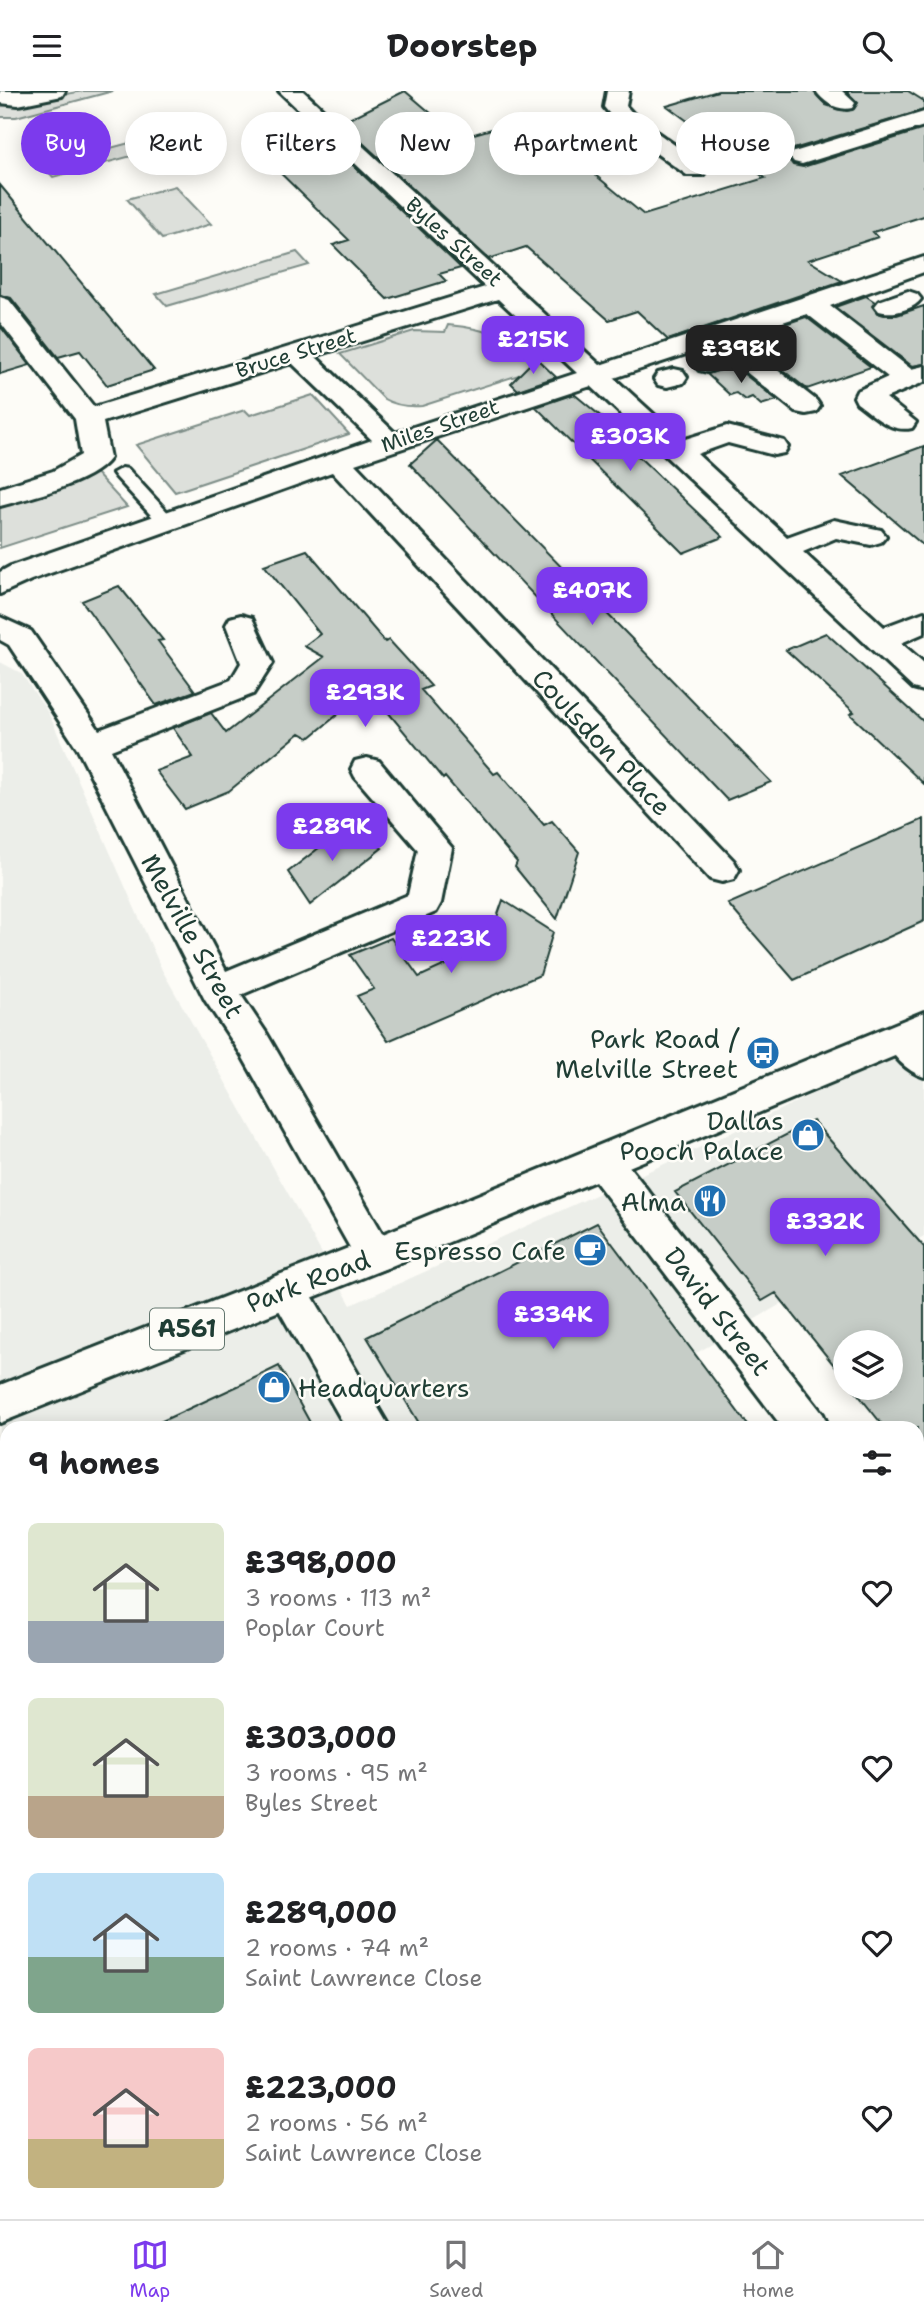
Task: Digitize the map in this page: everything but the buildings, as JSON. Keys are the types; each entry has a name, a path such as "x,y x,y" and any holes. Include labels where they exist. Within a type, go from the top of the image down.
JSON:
{"main road":[{"path":"0,96 18,98 54,91"},
{"name":"Byles Street","path":"290,91 924,681"},
{"path":"618,91 615,107 631,124 676,156"},
{"path":"802,157 924,119"},
{"name":"Miles Street","path":"0,585 22,573 166,520 924,264"},
{"name":"Bruce Street","path":"88,418 504,289"},
{"path":"811,304 915,376"},
{"path":"0,497 63,477 96,458 88,418 4,316"},
{"path":"297,353 390,443"},
{"path":"673,377 739,353 806,405"},
{"path":"902,422 867,397 915,376"},
{"path":"678,451 727,434 774,447"},
{"name":"Coulsdon Place","path":"338,461 722,870"},
{"path":"783,549 834,529 871,536"},
{"path":"0,592 5,602 4,614 0,620"},
{"path":"880,640 924,622"},
{"path":"92,745 243,687 257,663 241,625"},
{"name":"Melville Street","path":"0,627 20,638 92,745 218,990 254,1044 375,1255"},
{"path":"218,990 424,903 435,848 367,769"},
{"name":"Park Road","path":"0,1404 603,1162 916,1042"},
{"name":"David Street","path":"603,1162 803,1421"},
{"path":"287,1289 365,1421"}],"lane":[{"path":"122,473 166,520"}],"shaded area":[{"path":"83,91 113,91 35,112 21,112 21,116 16,117 0,117 0,106"},
{"path":"125,144 125,158 111,162 111,148"},
{"path":"175,186 211,224 162,239 127,199"},
{"path":"297,252 309,265 167,306 156,294"},
{"path":"448,325 489,332 522,349 544,367 422,406 407,406 384,399 340,354 414,331 445,332"},
{"path":"313,395 349,434 175,492 136,445 245,410 250,415"},
{"path":"95,472 127,507 0,548 0,502"},
{"path":"0,662 21,673 49,714 162,970 351,1305 660,1166 924,1042 924,1236 890,1256 880,1246 574,1421 0,1421"}],"place":[{"name":"Park Road / Melville Street","path":"763,1053"},
{"name":"Dallas Pooch Palace","path":"808,1135"},
{"name":"Alma","path":"710,1201"},
{"name":"Espresso Cafe","path":"590,1250"},
{"name":"Headquarters","path":"274,1387"}]}
